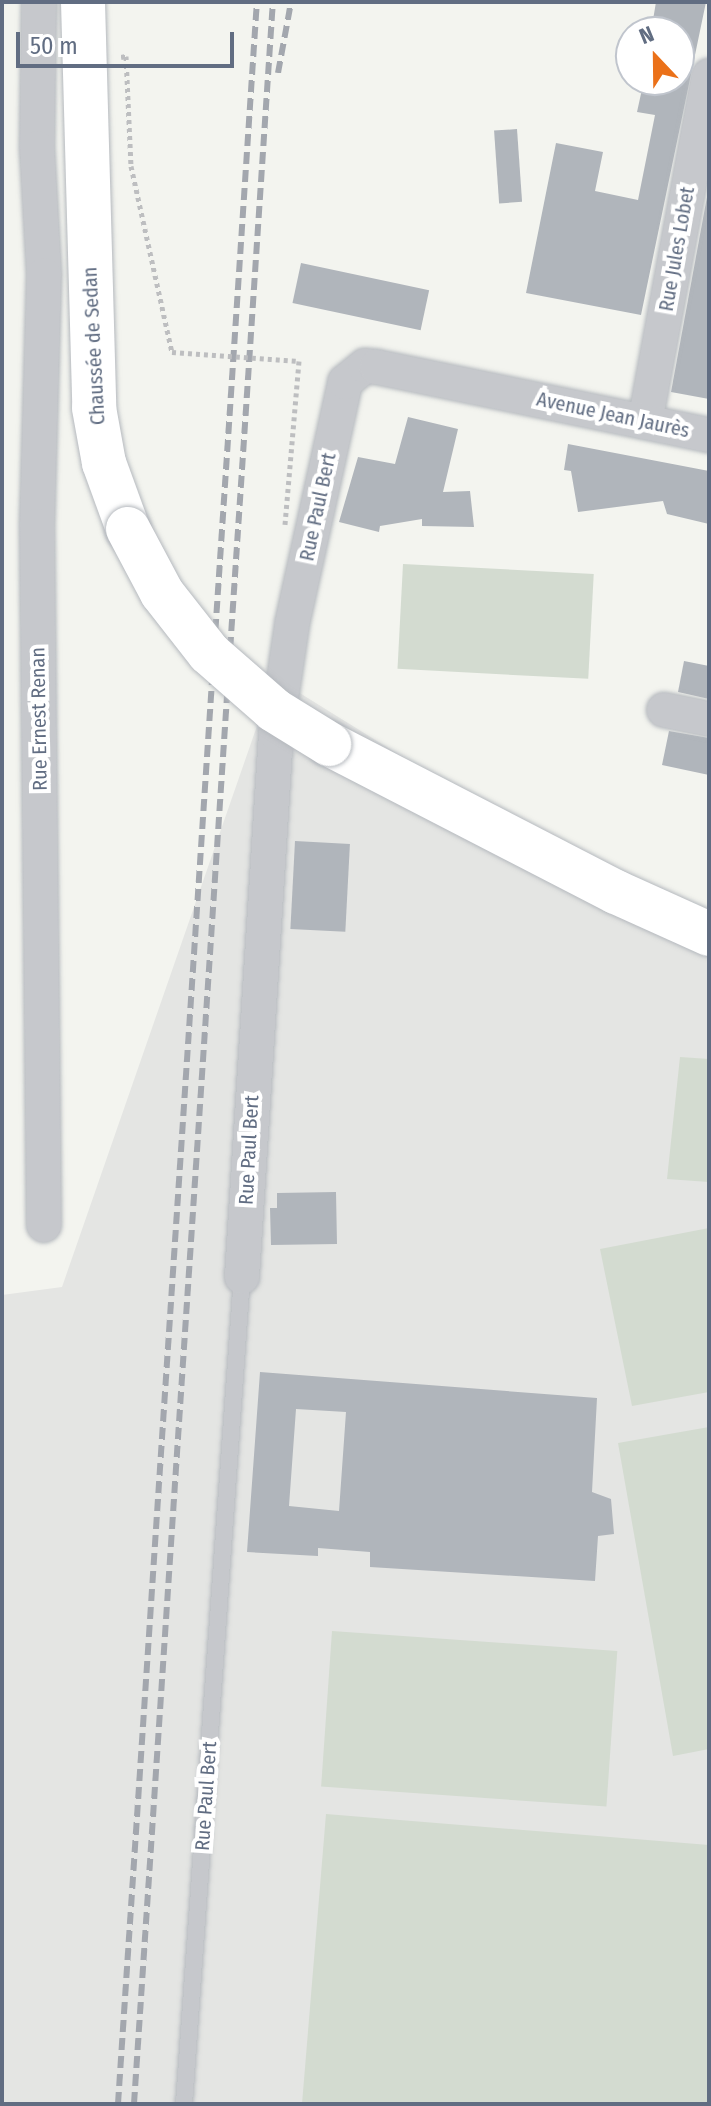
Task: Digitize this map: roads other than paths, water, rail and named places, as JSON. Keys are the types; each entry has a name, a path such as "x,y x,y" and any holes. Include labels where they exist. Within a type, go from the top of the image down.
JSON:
{"main road":[{"name":"Chaussée de Sedan","path":"83,2 94,408 104,463 128,529 162,593 209,653 274,710 329,744 616,892 709,934"}],"street":[{"name":"Rue Ernest Renan","path":"39,2 37,148 44,213 37,526 44,1225"},
{"name":"Rue Jules Lobet","path":"645,422 709,76"},
{"name":"Rue Paul Bert","path":"242,1277 276,733 292,624 345,382 365,366 517,395"},
{"name":"Avenue Jean Jaurès","path":"517,395 709,435"},
{"path":"664,710 709,719"}],"lane":[{"name":"Rue Paul Bert","path":"184,2104 242,1277"}],"railway":[{"path":"118,2104 257,2"},
{"path":"134,2104 273,2"},
{"path":"278,73 291,2"}]}
